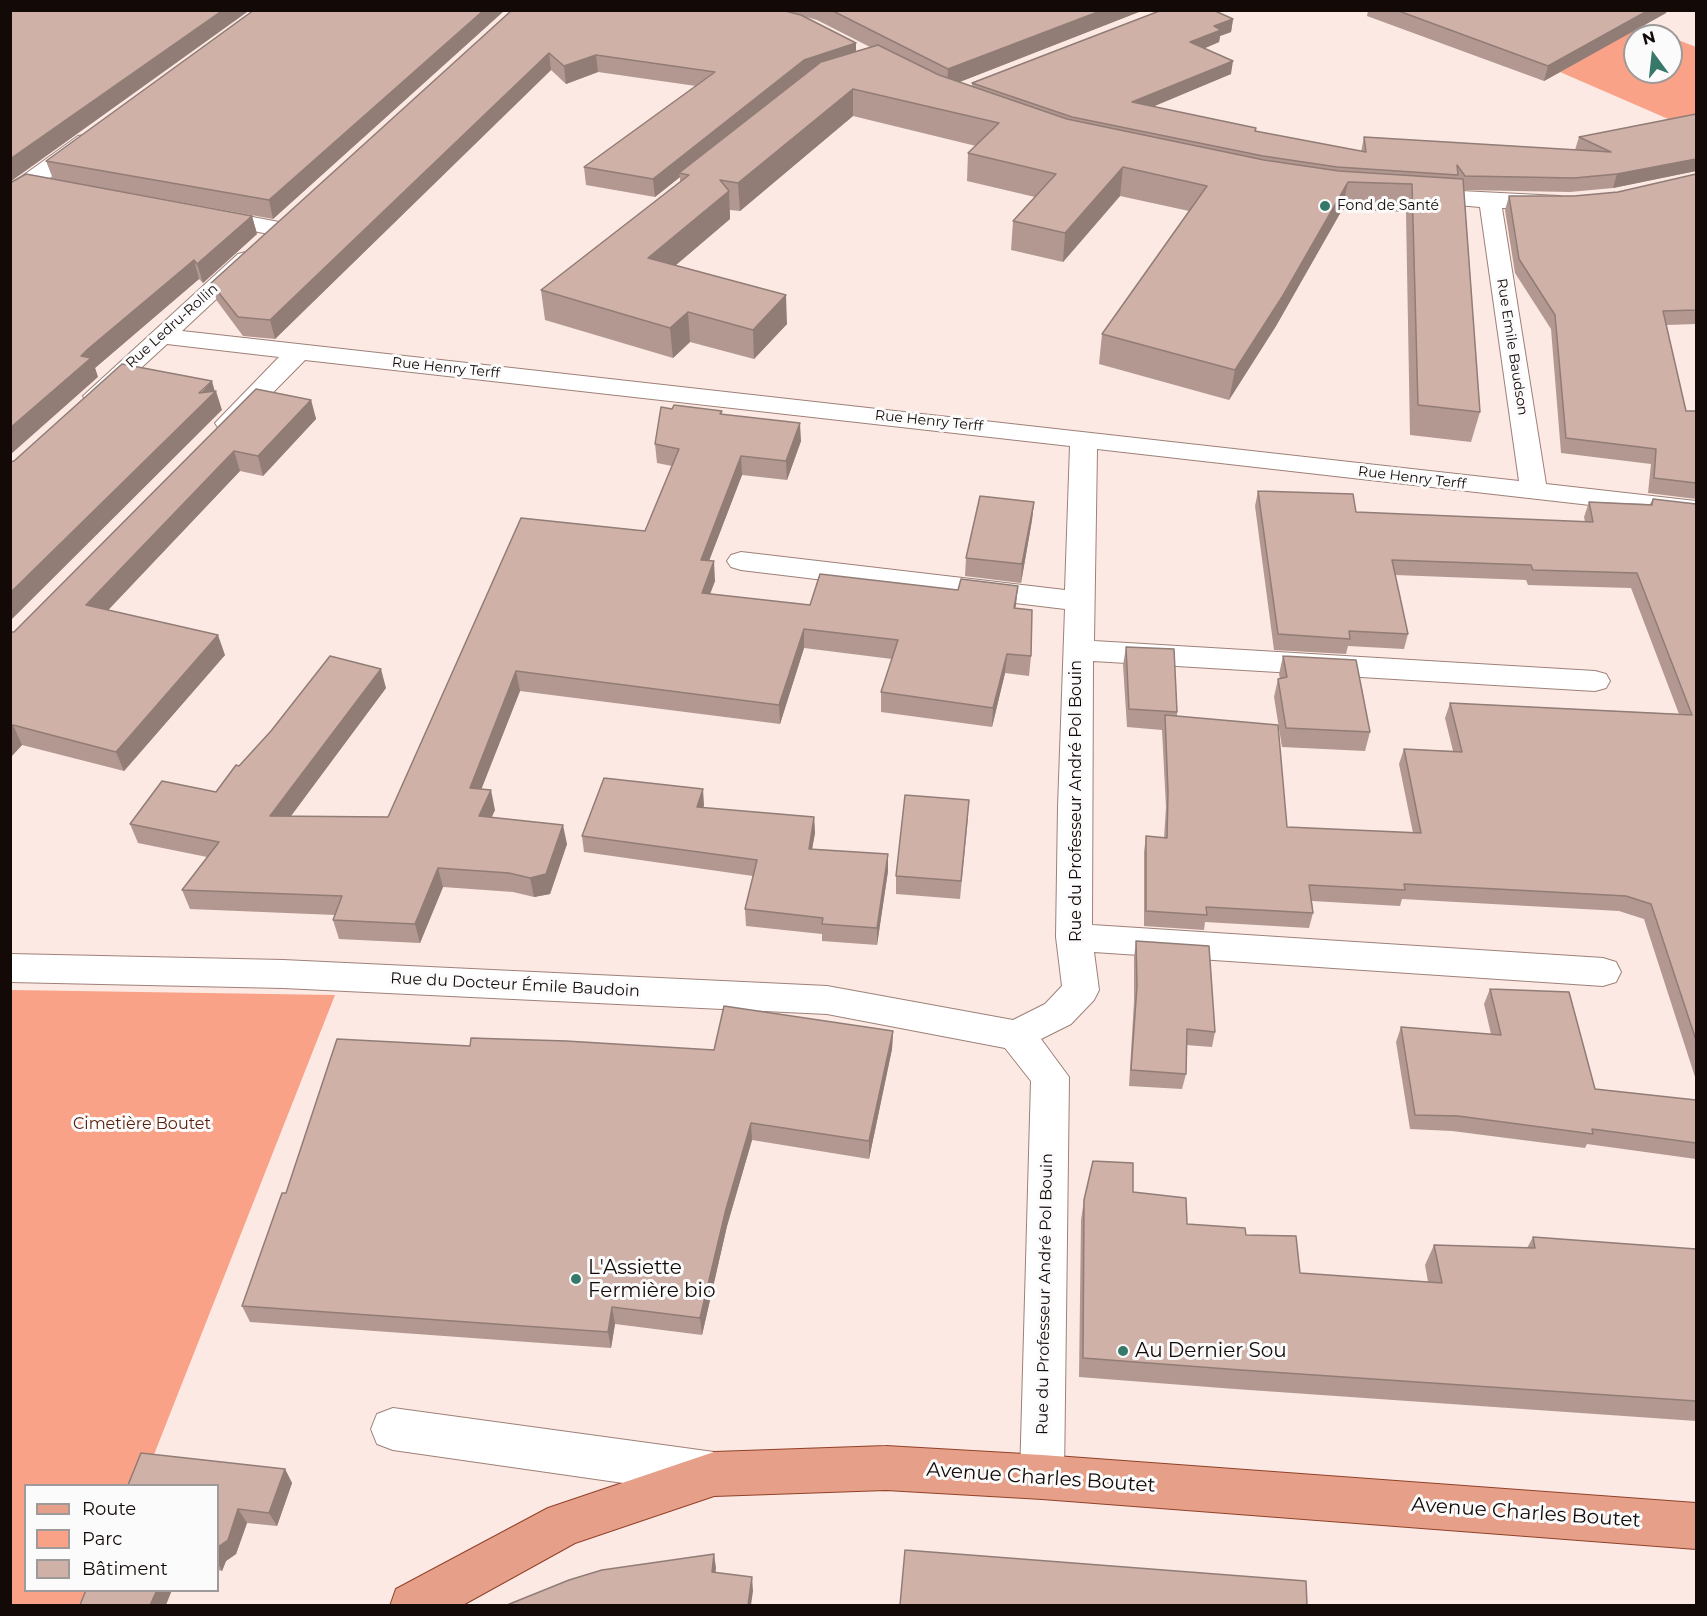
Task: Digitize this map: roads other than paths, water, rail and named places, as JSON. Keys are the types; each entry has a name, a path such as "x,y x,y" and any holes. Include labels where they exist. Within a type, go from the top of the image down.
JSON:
{"main road":[{"name":"Avenue Charles Boutet","path":"413,1605 564,1524 714,1474 885,1468 1042,1477 1696,1526"}],"street":[{"path":"19,189 105,128"},
{"path":"19,189 63,189"},
{"path":"1401,195 1490,201 1570,201"},
{"name":"Rue Emile Baudson","path":"1490,201 1534,492"},
{"path":"188,212 279,229"},
{"name":"Rue Ledru-Rollin","path":"81,408 297,214"},
{"name":"Rue Henry Terff","path":"161,336 1084,438 1696,509"},
{"path":"208,443 299,351"},
{"name":"Rue du Professeur André Pol Bouin","path":"1042,1477 1050,1077 1016,1035 1058,1014 1081,990 1074,937 1084,438"},
{"path":"741,561 1079,601"},
{"path":"1078,650 1594,681"},
{"path":"1074,937 1603,972"},
{"name":"Rue du Docteur Émile Baudoin","path":"10,968 283,974 827,1000 1016,1035"},
{"path":"393,1428 714,1474"}],"place":[{"name":"Fond de Santé","path":"1325,206"},
{"name":"L'Assiette Fermière bio","path":"576,1279"},
{"name":"Au Dernier Sou","path":"1123,1351"}],"park label":[{"name":"Cimetière Boutet","path":"142,1124"}]}
